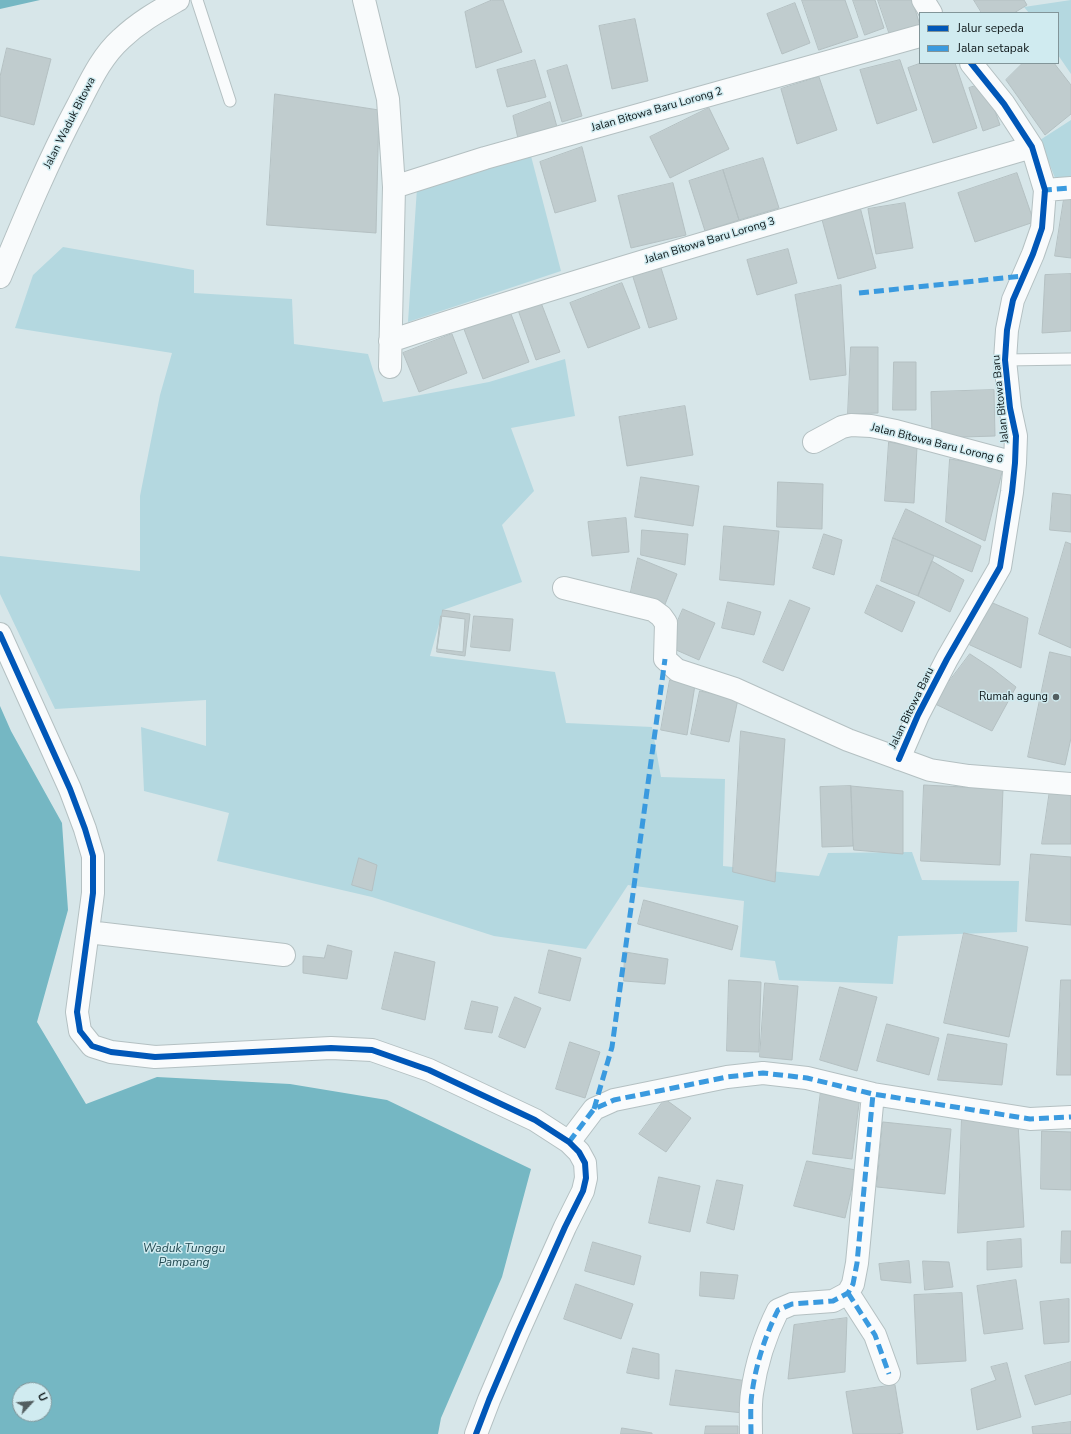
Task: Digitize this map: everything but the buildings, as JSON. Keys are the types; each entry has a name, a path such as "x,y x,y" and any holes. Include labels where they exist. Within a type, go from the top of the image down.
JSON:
{"street":[{"name":"Jalan Waduk Bitowa","path":"0,277 29,207 61,137 100,63 120,40 144,19 178,0"},
{"path":"364,0 388,98 394,188 390,367"},
{"path":"923,0 930,12"},
{"name":"Jalan Bitowa Baru Lorong 2","path":"394,188 485,158 919,36"},
{"name":"Jalan Bitowa Baru","path":"899,759 918,715 947,659 1000,567 1012,492 1016,436 1010,408 1005,360 1007,330 1013,300 1033,254 1042,228 1045,190 1032,148 1004,104 972,64"},
{"name":"Jalan Bitowa Baru Lorong 3","path":"390,341 590,277 1032,148"},
{"path":"1045,190 1071,188"},
{"name":"Jalan Bitowa Baru Lorong 6","path":"814,442 842,427 852,425 871,426 896,431 1015,463"},
{"path":"564,588 653,610 661,616 666,623 665,659 677,670 735,689 848,740 930,770 969,776 1071,784"},
{"path":"0,634 70,788 93,856 93,893 76,1012 80,1031 92,1046 111,1052 155,1056 332,1048 372,1050 429,1070 535,1120 569,1142 579,1152 585,1163 586,1178 583,1191 509,1352 476,1434"},
{"path":"88,932 284,955"},
{"path":"569,1142 594,1109 614,1100 727,1077 763,1073 807,1078 873,1094 1030,1118 1071,1117"},
{"path":"751,1434 751,1394 757,1364 769,1326 778,1310 792,1304 833,1301 848,1293 853,1284 858,1263 873,1094"},
{"path":"848,1293 875,1335 889,1374"}],"lane":[{"path":"197,0 230,101"},
{"path":"1005,360 1071,359"}],"shaded area":[{"path":"1071,0 1071,74 1059,56 1059,12 1028,12 1024,7"},
{"path":"1071,120 1071,180 1055,178 1040,140"},
{"path":"531,156 561,271 408,322 417,188"},
{"path":"63,247 194,270 194,293 292,299 294,344 368,354 383,402 489,382 565,359 575,416 511,428 534,491 502,525 522,582 443,610 430,656 555,672 566,723 652,727 661,777 725,779 723,866 819,876 828,853 912,852 922,880 1019,881 1017,932 898,936 893,984 779,980 775,961 740,957 744,901 628,885 586,949 494,936 372,897 217,861 229,813 144,791 141,727 206,746 206,700 55,709 0,594 0,556 140,571 140,496 160,395 172,353 15,328 33,275"}],"water":[{"path":"0,0 40,0 0,9"},
{"name":"Waduk Tunggu Pampang","path":"0,706 11,731 62,823 68,910 37,1022 86,1104 157,1077 290,1084 387,1100 531,1169 502,1277 441,1418 438,1434 0,1434"}],"marked path":[{"path":"1044,193 1045,190 1071,188"},
{"path":"859,293 1023,276"},
{"path":"594,1109 612,1047 665,659"},
{"path":"569,1142 594,1109 614,1100 727,1077 763,1073 807,1078 873,1094 1030,1119 1071,1117"},
{"path":"751,1434 751,1398 756,1371 765,1340 778,1310 792,1304 833,1301 848,1293 853,1284 857,1263 873,1094"},
{"path":"848,1293 875,1335 889,1374"}],"cycle path":[{"path":"899,759 918,715 947,659 1000,567 1012,492 1016,436 1010,408 1005,360 1007,330 1013,300 1033,254 1042,228 1045,190 1032,147 1004,104 972,64"},
{"path":"0,634 70,789 93,856 93,893 77,1012 80,1031 92,1046 111,1052 155,1057 331,1048 372,1050 429,1070 535,1120 569,1142 579,1152 585,1163 586,1178 583,1191 565,1227 518,1332 476,1434"}],"place":[{"name":"Rumah agung","path":"1056,697"}]}
